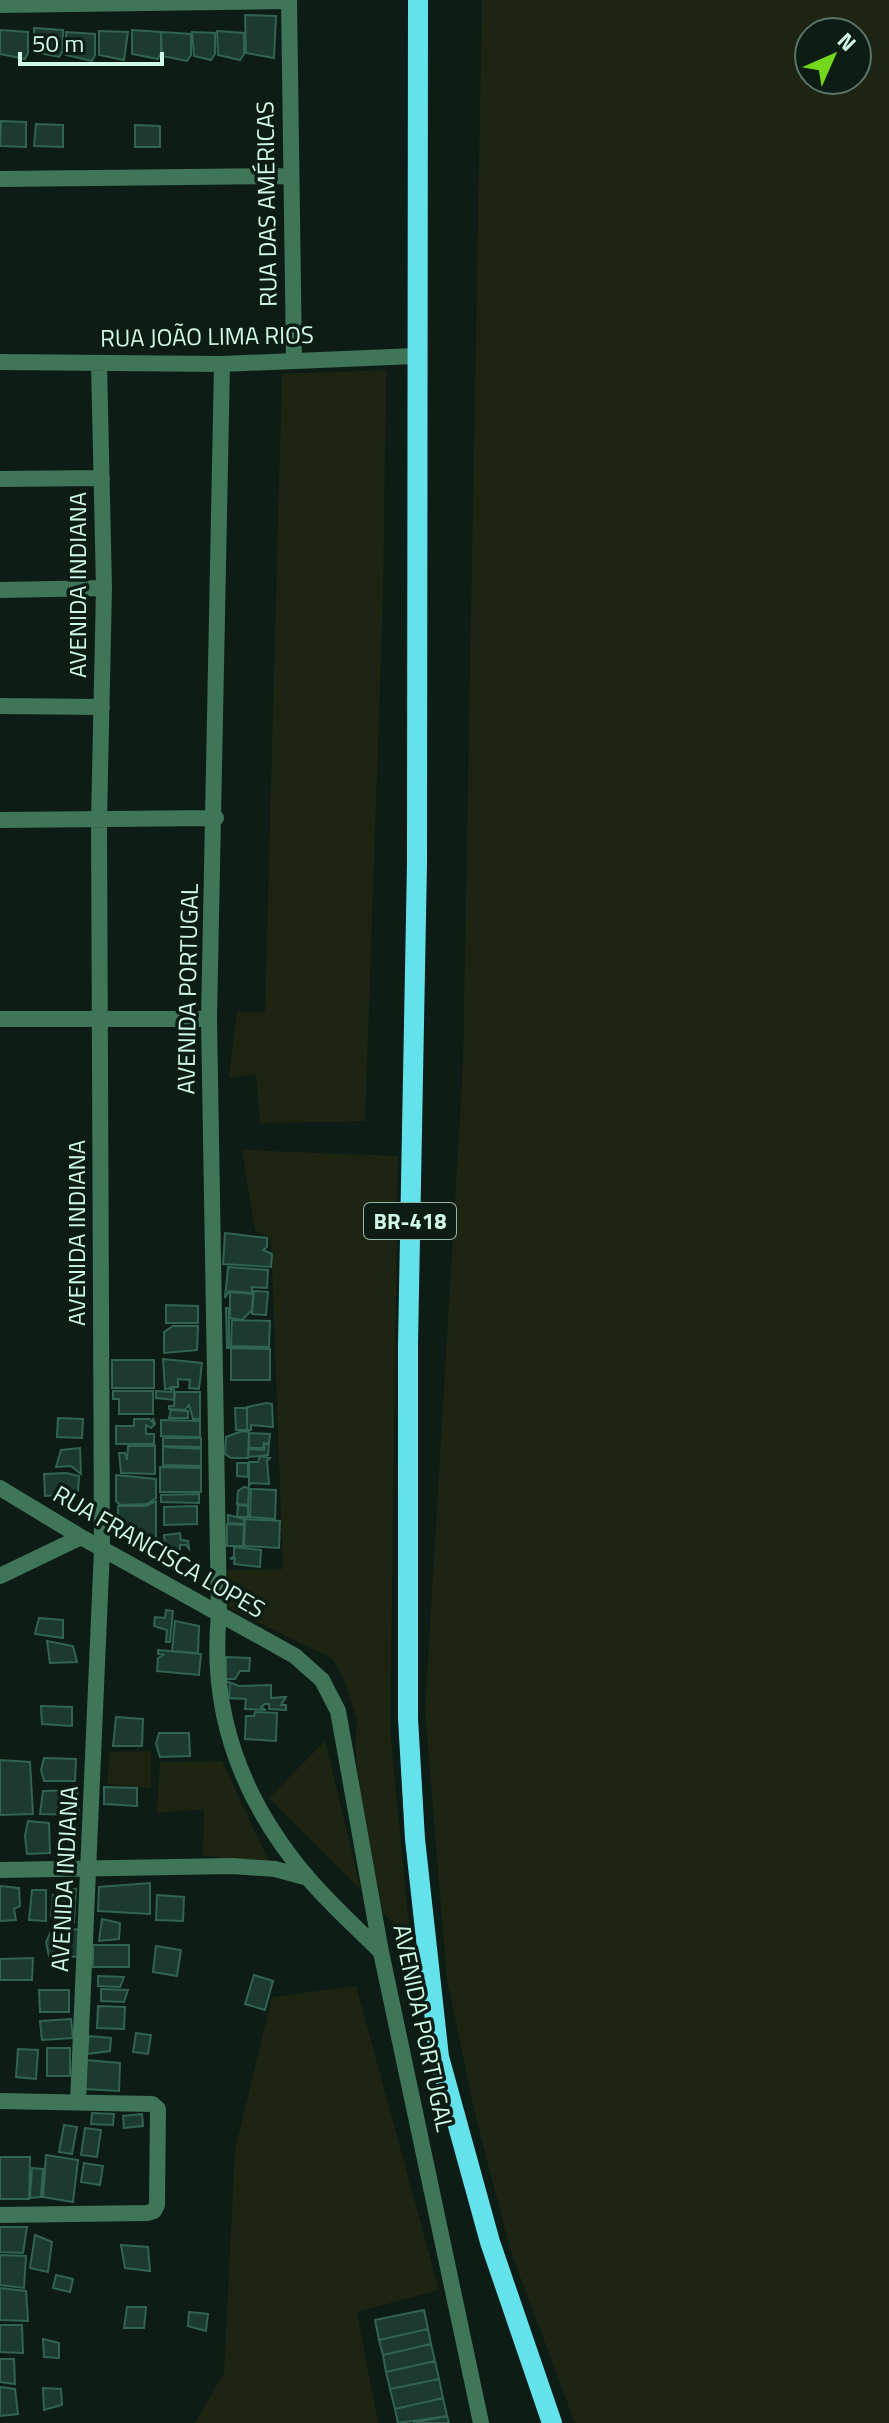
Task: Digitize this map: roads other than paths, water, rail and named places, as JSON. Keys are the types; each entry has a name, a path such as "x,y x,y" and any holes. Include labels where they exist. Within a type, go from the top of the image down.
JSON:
{"main road":[{"name":"BR-418","path":"418,0 415,356 417,863 408,1344 408,1718 415,1839 439,2057 490,2242 552,2423"}],"street":[{"path":"0,5 289,0"},
{"name":"RUA DAS AMÉRICAS","path":"289,0 289,176 294,359"},
{"path":"0,179 289,176"},
{"name":"RUA JOÃO LIMA RIOS","path":"0,362 222,364 415,356"},
{"name":"AVENIDA INDIANA","path":"78,2102 102,1549 99,821 104,588 99,363"},
{"name":"AVENIDA PORTUGAL","path":"222,364 216,818 209,1019 219,1614 214,1658 219,1703 233,1752 256,1803 308,1878 381,1952"},
{"path":"0,479 102,478"},
{"path":"0,590 104,588"},
{"path":"0,706 102,707"},
{"path":"0,820 216,818"},
{"path":"0,1019 209,1019"},
{"name":"RUA FRANCISCA LOPES","path":"0,1488 102,1549 295,1656"},
{"path":"0,1576 81,1537"},
{"name":"AVENIDA PORTUGAL","path":"295,1656 322,1680 338,1711 381,1952 481,2423"},
{"path":"0,1870 232,1866 275,1869 308,1878"},
{"path":"0,2101 145,2102 158,2109 159,2147 157,2205 154,2211 0,2215"}]}
